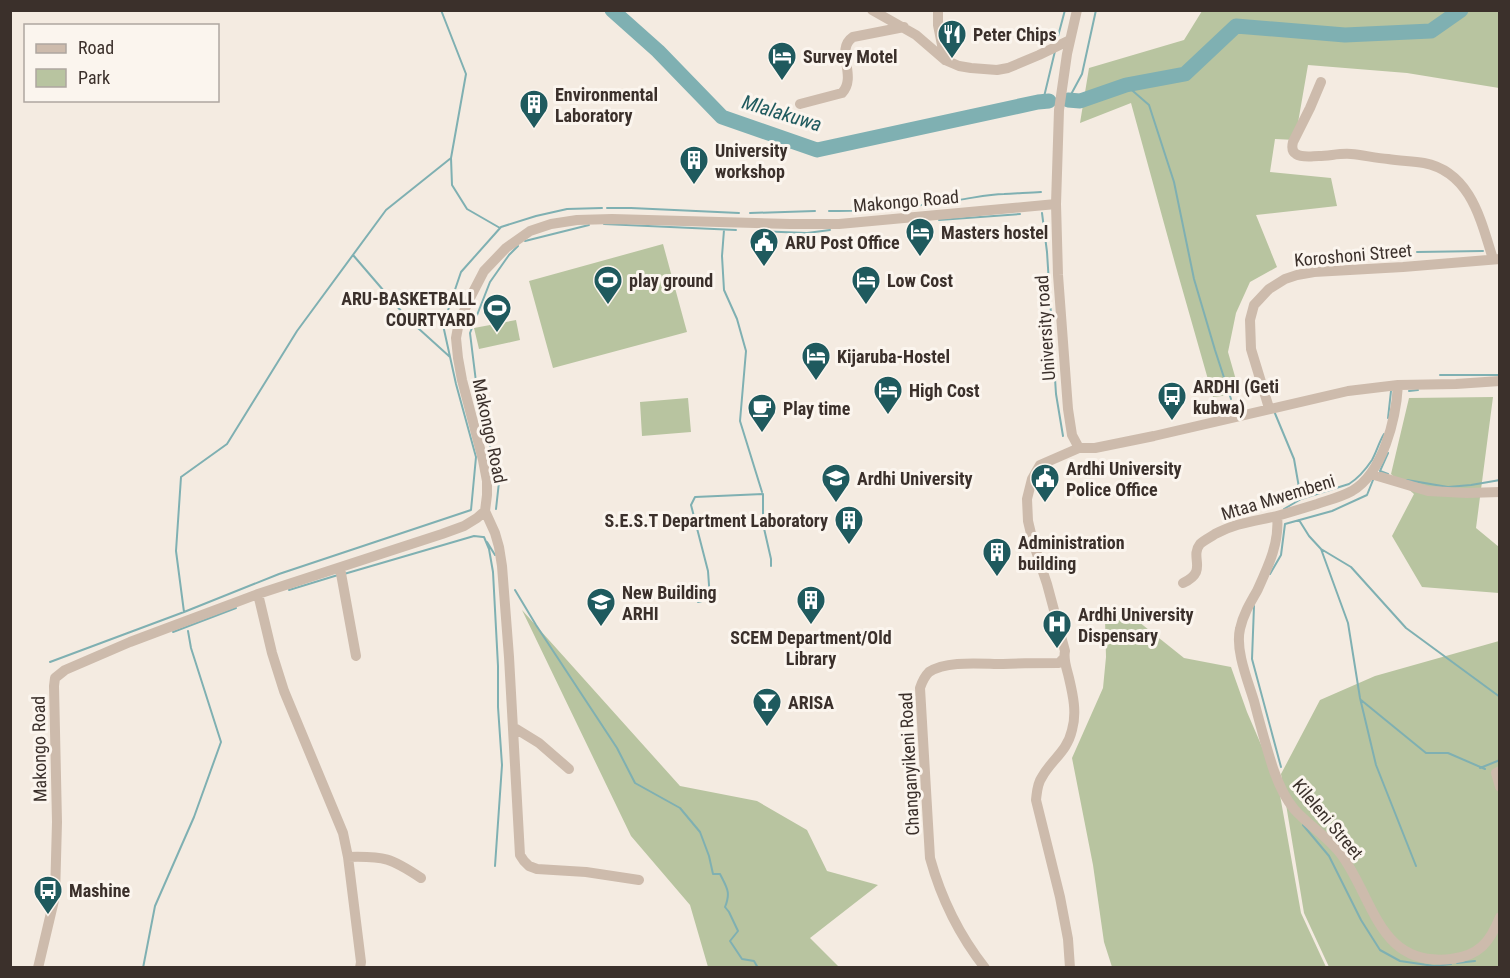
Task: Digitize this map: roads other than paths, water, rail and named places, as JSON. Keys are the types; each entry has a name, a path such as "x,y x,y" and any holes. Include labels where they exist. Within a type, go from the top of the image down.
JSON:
{"street":[{"path":"872,10 904,27 945,60 959,66 997,70 1008,68 1039,56 1070,40"},
{"path":"938,10 938,25 945,60"},
{"name":"University road","path":"1077,10 1059,110 1056,204 1058,286 1069,416 1072,435 1079,448"},
{"path":"800,104 842,93 847,88 845,47 847,41 853,37 904,27"},
{"path":"1321,82 1311,108 1293,142 1293,152 1310,157 1349,153 1426,164 1448,173 1462,185 1473,202 1496,259"},
{"name":"Makongo Road","path":"38,968 55,896 57,831 55,678 64,670 130,642 258,594 453,530 477,518 485,511 487,481 462,380 457,354 457,331 464,309 484,271 506,248 530,231 551,224 577,220 839,224 1056,204"},
{"name":"Koroshoni Street","path":"1269,408 1251,349 1250,320 1254,305 1269,289 1285,279 1314,272 1496,259"},
{"path":"1070,968 1068,939 1060,897 1036,800 1037,788 1042,776 1067,745 1073,729 1074,699 1064,658 1065,651 1028,521 1027,499 1032,479 1040,465 1079,448 1095,448 1154,436 1348,391 1398,385 1500,381"},
{"path":"1398,385 1393,424 1371,474 1428,491 1500,492"},
{"name":"Mtaa Mwembeni","path":"1183,583 1196,574 1199,545 1217,533 1243,523 1277,516 1346,494 1362,484 1371,474"},
{"path":"485,511 495,533 502,566 520,855 529,866 537,870 586,872 639,880"},
{"name":"Kileleni Street","path":"1277,516 1278,528 1274,549 1244,615 1239,642 1246,676 1273,768 1284,795 1293,808 1333,845 1356,878 1388,937 1410,954 1443,960 1473,953 1488,940 1500,917"},
{"path":"340,568 356,656"},
{"path":"258,594 284,691 343,833 360,948 360,968"},
{"name":"Changanyikeni Road","path":"985,968 954,920 930,858 920,688 924,678 930,672 956,664 1059,663 1064,658"},
{"path":"513,727 539,743 569,769"},
{"path":"1500,771 1496,773 1500,787"},
{"path":"348,857 384,858 394,861 421,878"}],"waterway":[{"path":"184,612 176,551 181,477 227,444 297,331 386,210 451,158 466,74 441,10"},
{"name":"Mlalakuwa","path":"612,10 658,51 722,117 817,150 1049,101"},
{"path":"1057,40 1065,10"},
{"path":"1068,100 1082,74 1096,10"},
{"path":"1068,100 1080,101 1126,85 1185,74 1236,26 1345,35 1431,31 1461,10"},
{"path":"1043,101 1055,51"},
{"path":"1126,85 1149,105 1174,182 1194,279 1231,399"},
{"path":"451,158 452,185 467,209 500,228"},
{"path":"829,211 861,211 993,195 1041,192"},
{"path":"50,662 279,574 471,510 476,457 443,325 461,272 501,227 567,209 602,208"},
{"path":"607,208 739,213"},
{"path":"750,213 815,211"},
{"path":"1042,213 1047,252 1056,394 1063,436"},
{"path":"939,220 1020,214"},
{"path":"604,224 736,230"},
{"path":"525,241 589,225"},
{"path":"724,230 722,256 724,290 737,319 746,351 740,421 762,492"},
{"path":"757,231 807,233 830,230"},
{"path":"496,509 499,482 478,398 470,333 490,282 518,246"},
{"path":"1417,252 1483,251"},
{"path":"353,255 408,319 450,357"},
{"path":"1440,375 1500,375"},
{"path":"1409,391 1418,390"},
{"path":"1388,418 1391,391"},
{"path":"1274,411 1294,459 1301,499"},
{"path":"1284,509 1301,499 1352,482 1372,460 1384,434"},
{"path":"1388,453 1380,471 1388,474"},
{"path":"1270,574 1281,555 1285,524 1332,511 1367,495 1373,480"},
{"path":"1407,480 1448,487 1500,480"},
{"path":"698,602 710,599 708,571 691,505 695,497 763,494 763,524 771,566"},
{"path":"1299,520 1321,549 1348,623 1360,698 1376,765 1416,866"},
{"path":"344,574 474,536 483,537"},
{"path":"484,537 489,549 493,572 502,765 495,866"},
{"path":"487,542 495,555"},
{"path":"1321,549 1351,567 1406,628 1500,697"},
{"path":"289,590 338,575"},
{"path":"515,590 617,748 635,783 680,808 700,832 713,874 720,874 727,890 728,897 725,907 738,931 730,941 742,959 754,961 758,968"},
{"path":"1254,606 1252,659 1281,767"},
{"path":"173,632 236,608"},
{"path":"143,968 155,906 194,817 221,742 191,648 188,631"},
{"path":"1361,700 1426,753 1448,753 1485,769"},
{"path":"1480,768 1500,760"},
{"path":"1303,825 1329,856 1361,920 1380,950 1400,961 1434,966 1451,964"},
{"path":"1457,963 1475,961"}],"place":[{"name":"Peter Chips","path":"952,60"},
{"name":"Survey Motel","path":"782,82"},
{"name":"Environmental Laboratory","path":"534,130"},
{"name":"University workshop","path":"694,186"},
{"name":"Masters hostel","path":"920,258"},
{"name":"ARU Post Office","path":"764,268"},
{"name":"play ground","path":"608,306"},
{"name":"Low Cost","path":"866,306"},
{"name":"ARU-BASKETBALL COURTYARD","path":"497,334"},
{"name":"Kijaruba-Hostel","path":"816,382"},
{"name":"High Cost","path":"888,416"},
{"name":"ARDHI (Geti kubwa)","path":"1172,422"},
{"name":"Play time","path":"762,434"},
{"name":"Ardhi University","path":"836,504"},
{"name":"Ardhi University Police Office","path":"1045,504"},
{"name":"S.E.S.T Department Laboratory","path":"849,546"},
{"name":"Administration building","path":"997,578"},
{"name":"SCEM Department/Old Library","path":"811,626"},
{"name":"New Building ARHI","path":"601,628"},
{"name":"Ardhi University Dispensary","path":"1057,650"},
{"name":"ARISA","path":"767,728"},
{"name":"Mashine","path":"48,916"}]}
